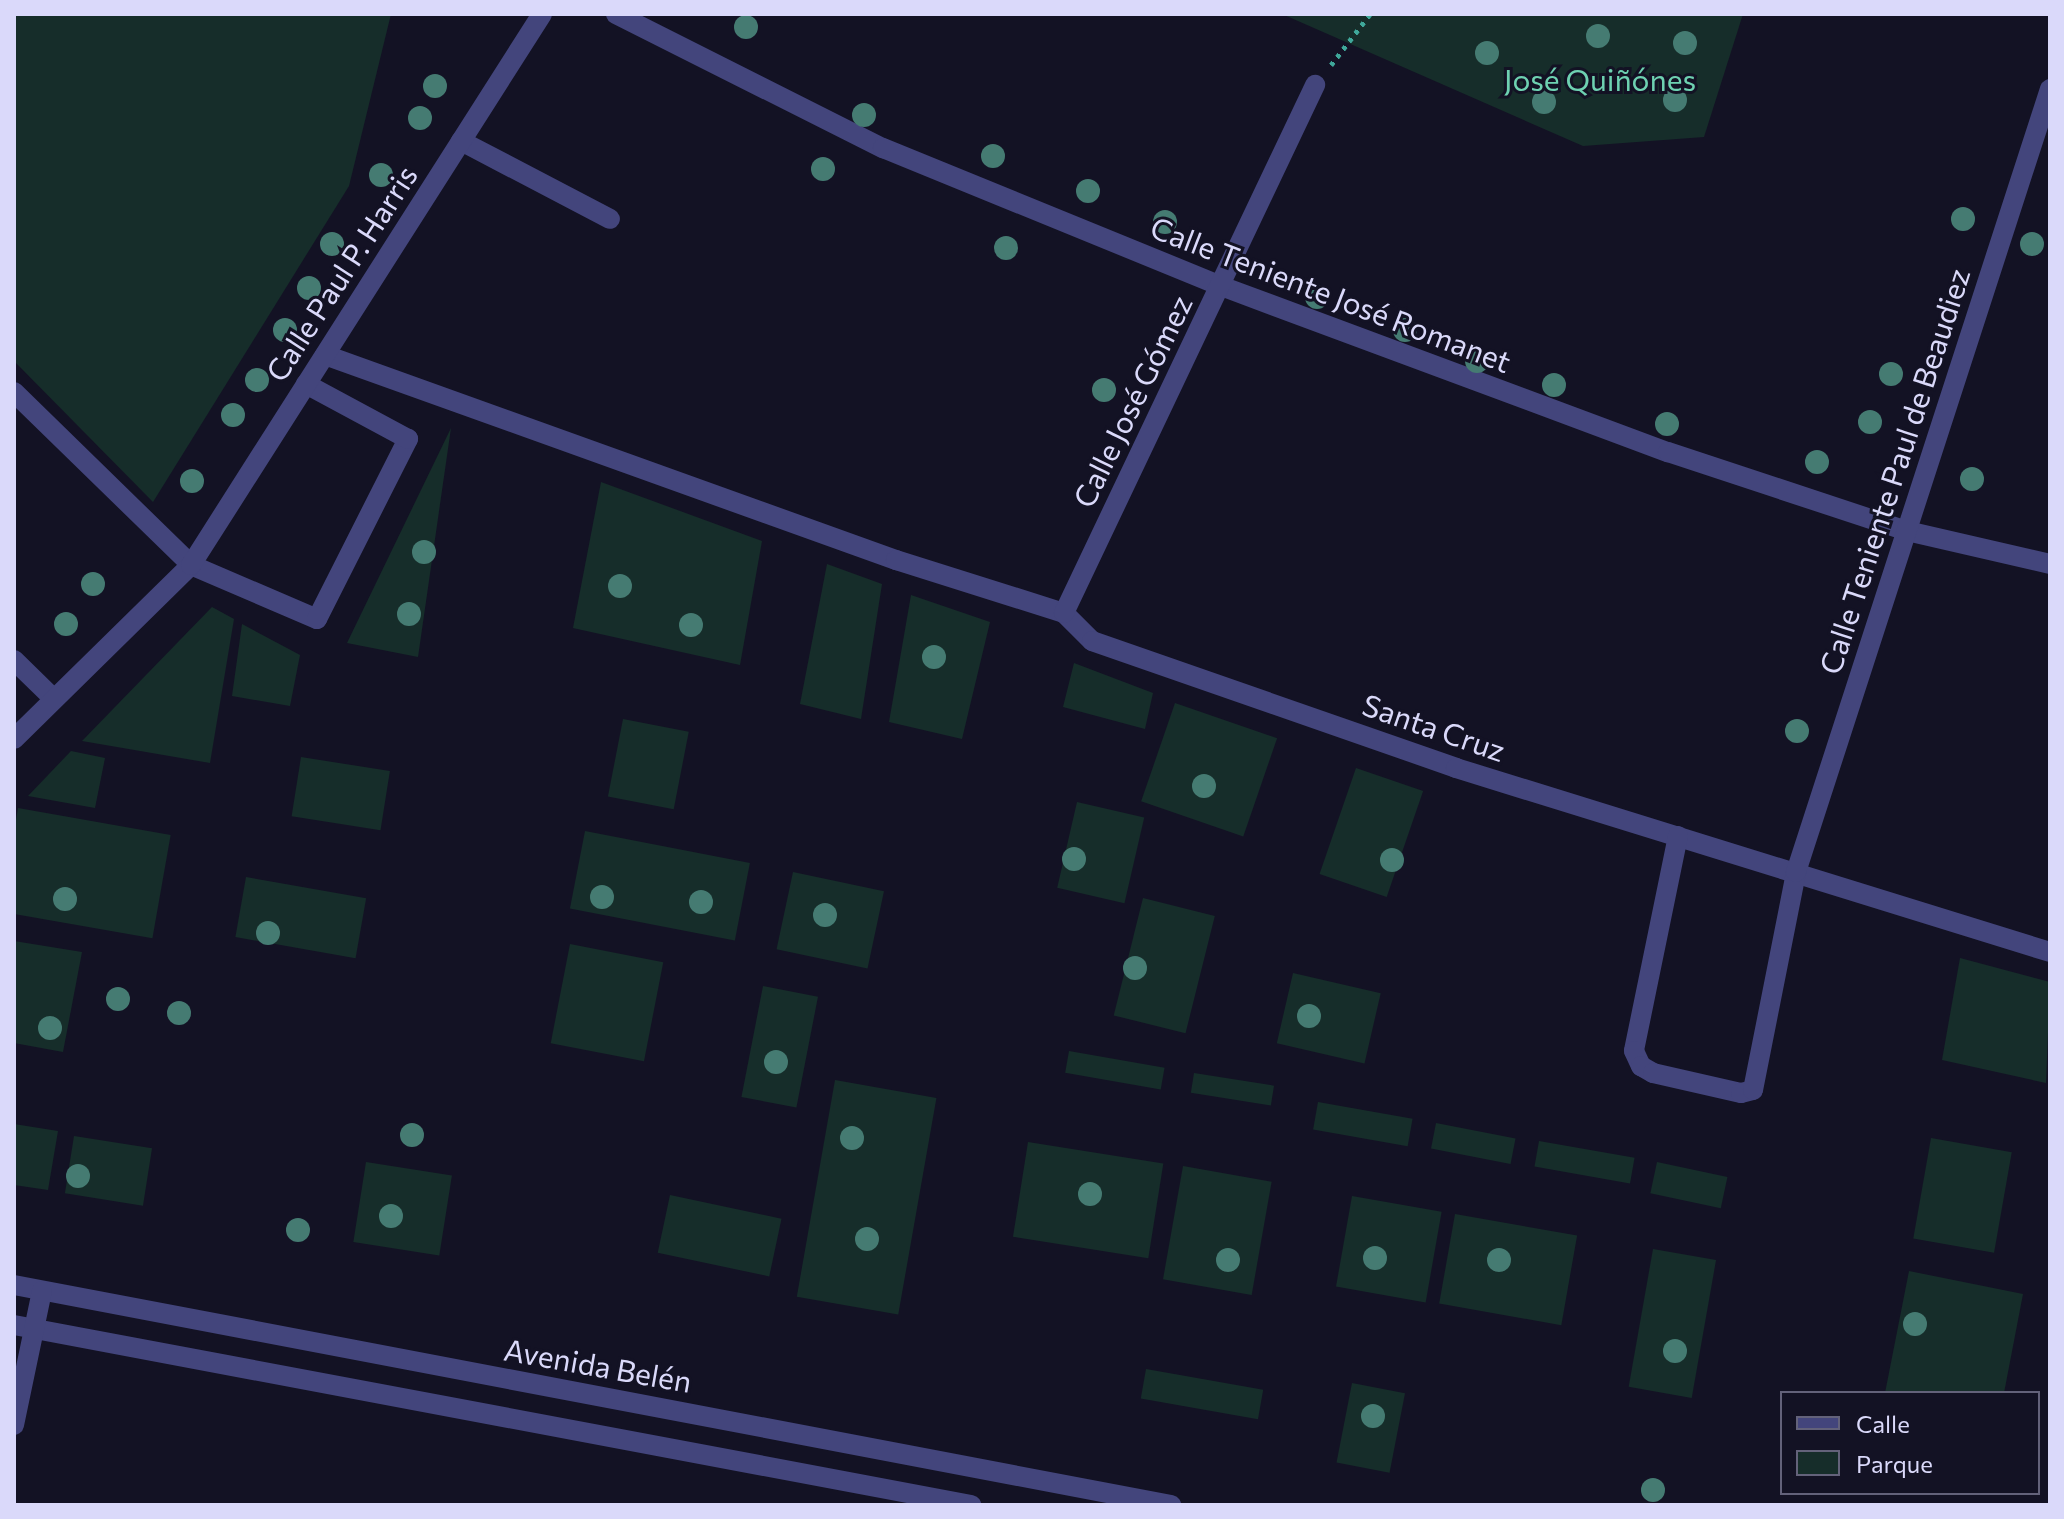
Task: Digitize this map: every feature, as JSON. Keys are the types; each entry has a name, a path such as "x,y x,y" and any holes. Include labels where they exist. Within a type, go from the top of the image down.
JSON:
{"street":[{"name":"Calle Paul P. Harris","path":"14,739 191,565 542,14"},
{"name":"Calle Teniente José Romanet","path":"616,14 883,148 1221,286 1570,419 1907,531 2050,564"},
{"name":"Calle José Gómez","path":"1064,613 1315,85"},
{"name":"Calle Teniente Paul de Beaudiez","path":"1678,836 1634,1051 1641,1066 1653,1073 1741,1093 1753,1090 1796,872 2045,119 2050,89"},
{"path":"461,141 610,219"},
{"path":"325,355 896,560 1064,613"},
{"path":"14,392 191,565 321,617 408,439 306,384"},
{"name":"Santa Cruz","path":"1064,613 1092,641 1456,768 2050,952"},
{"path":"14,660 54,699"},
{"name":"Avenida Belén","path":"14,1285 1171,1505"},
{"path":"14,1425 24,1328 42,1291"},
{"path":"24,1328 971,1505"}],"path":[{"path":"1315,85 1370,14"}],"green space":[{"path":"14,14 391,14 349,186 153,502 14,361"},
{"name":"José Quiñónes","path":"1282,14 1743,14 1704,137 1583,146"},
{"path":"451,428 418,657 347,643"},
{"path":"601,482 762,541 740,665 573,628"},
{"path":"827,564 882,584 861,719 800,704"},
{"path":"911,595 990,622 962,739 889,722"},
{"path":"212,607 234,619 210,763 82,741"},
{"path":"242,624 300,655 290,706 232,696"},
{"path":"1074,663 1153,693 1145,729 1063,707"},
{"path":"1175,703 1277,738 1243,836 1141,801"},
{"path":"623,719 689,732 674,809 608,797"},
{"path":"71,751 105,758 95,808 28,796"},
{"path":"301,757 390,771 381,830 292,816"},
{"path":"1356,768 1423,791 1387,897 1320,874"},
{"path":"1077,802 1144,818 1124,903 1057,888"},
{"path":"18,808 171,835 152,938 14,914 14,831"},
{"path":"585,831 750,863 735,941 570,909"},
{"path":"793,872 884,891 868,969 777,949"},
{"path":"246,877 366,898 356,958 235,937"},
{"path":"1143,898 1215,916 1186,1033 1114,1015"},
{"path":"14,941 82,952 63,1052 14,1043"},
{"path":"570,944 663,962 644,1061 551,1043"},
{"path":"1960,958 2050,982 2046,1083 1942,1060"},
{"path":"1293,973 1381,993 1364,1063 1277,1043"},
{"path":"763,986 818,997 796,1108 741,1097"},
{"path":"1069,1051 1165,1068 1161,1090 1065,1073"},
{"path":"1194,1073 1274,1086 1271,1105 1191,1093"},
{"path":"835,1080 936,1098 898,1315 797,1297"},
{"path":"1318,1102 1413,1119 1408,1146 1313,1130"},
{"path":"1436,1123 1516,1138 1511,1164 1431,1149"},
{"path":"14,1124 58,1131 48,1190 14,1185"},
{"path":"74,1136 152,1148 143,1206 65,1193"},
{"path":"1931,1138 2012,1152 1994,1253 1913,1238"},
{"path":"1539,1141 1635,1158 1630,1183 1534,1167"},
{"path":"1028,1142 1163,1163 1148,1258 1013,1237"},
{"path":"366,1162 452,1176 439,1256 353,1242"},
{"path":"1657,1162 1727,1177 1721,1208 1650,1193"},
{"path":"1183,1166 1272,1182 1252,1295 1163,1279"},
{"path":"670,1195 782,1219 769,1276 658,1253"},
{"path":"1352,1196 1442,1212 1426,1302 1336,1287"},
{"path":"1455,1214 1577,1236 1561,1325 1439,1304"},
{"path":"1653,1249 1716,1260 1692,1398 1629,1387"},
{"path":"1909,1271 2023,1294 2004,1391 1885,1391"},
{"path":"1146,1369 1263,1390 1258,1419 1141,1399"},
{"path":"1352,1383 1405,1393 1390,1473 1337,1463"}]}
